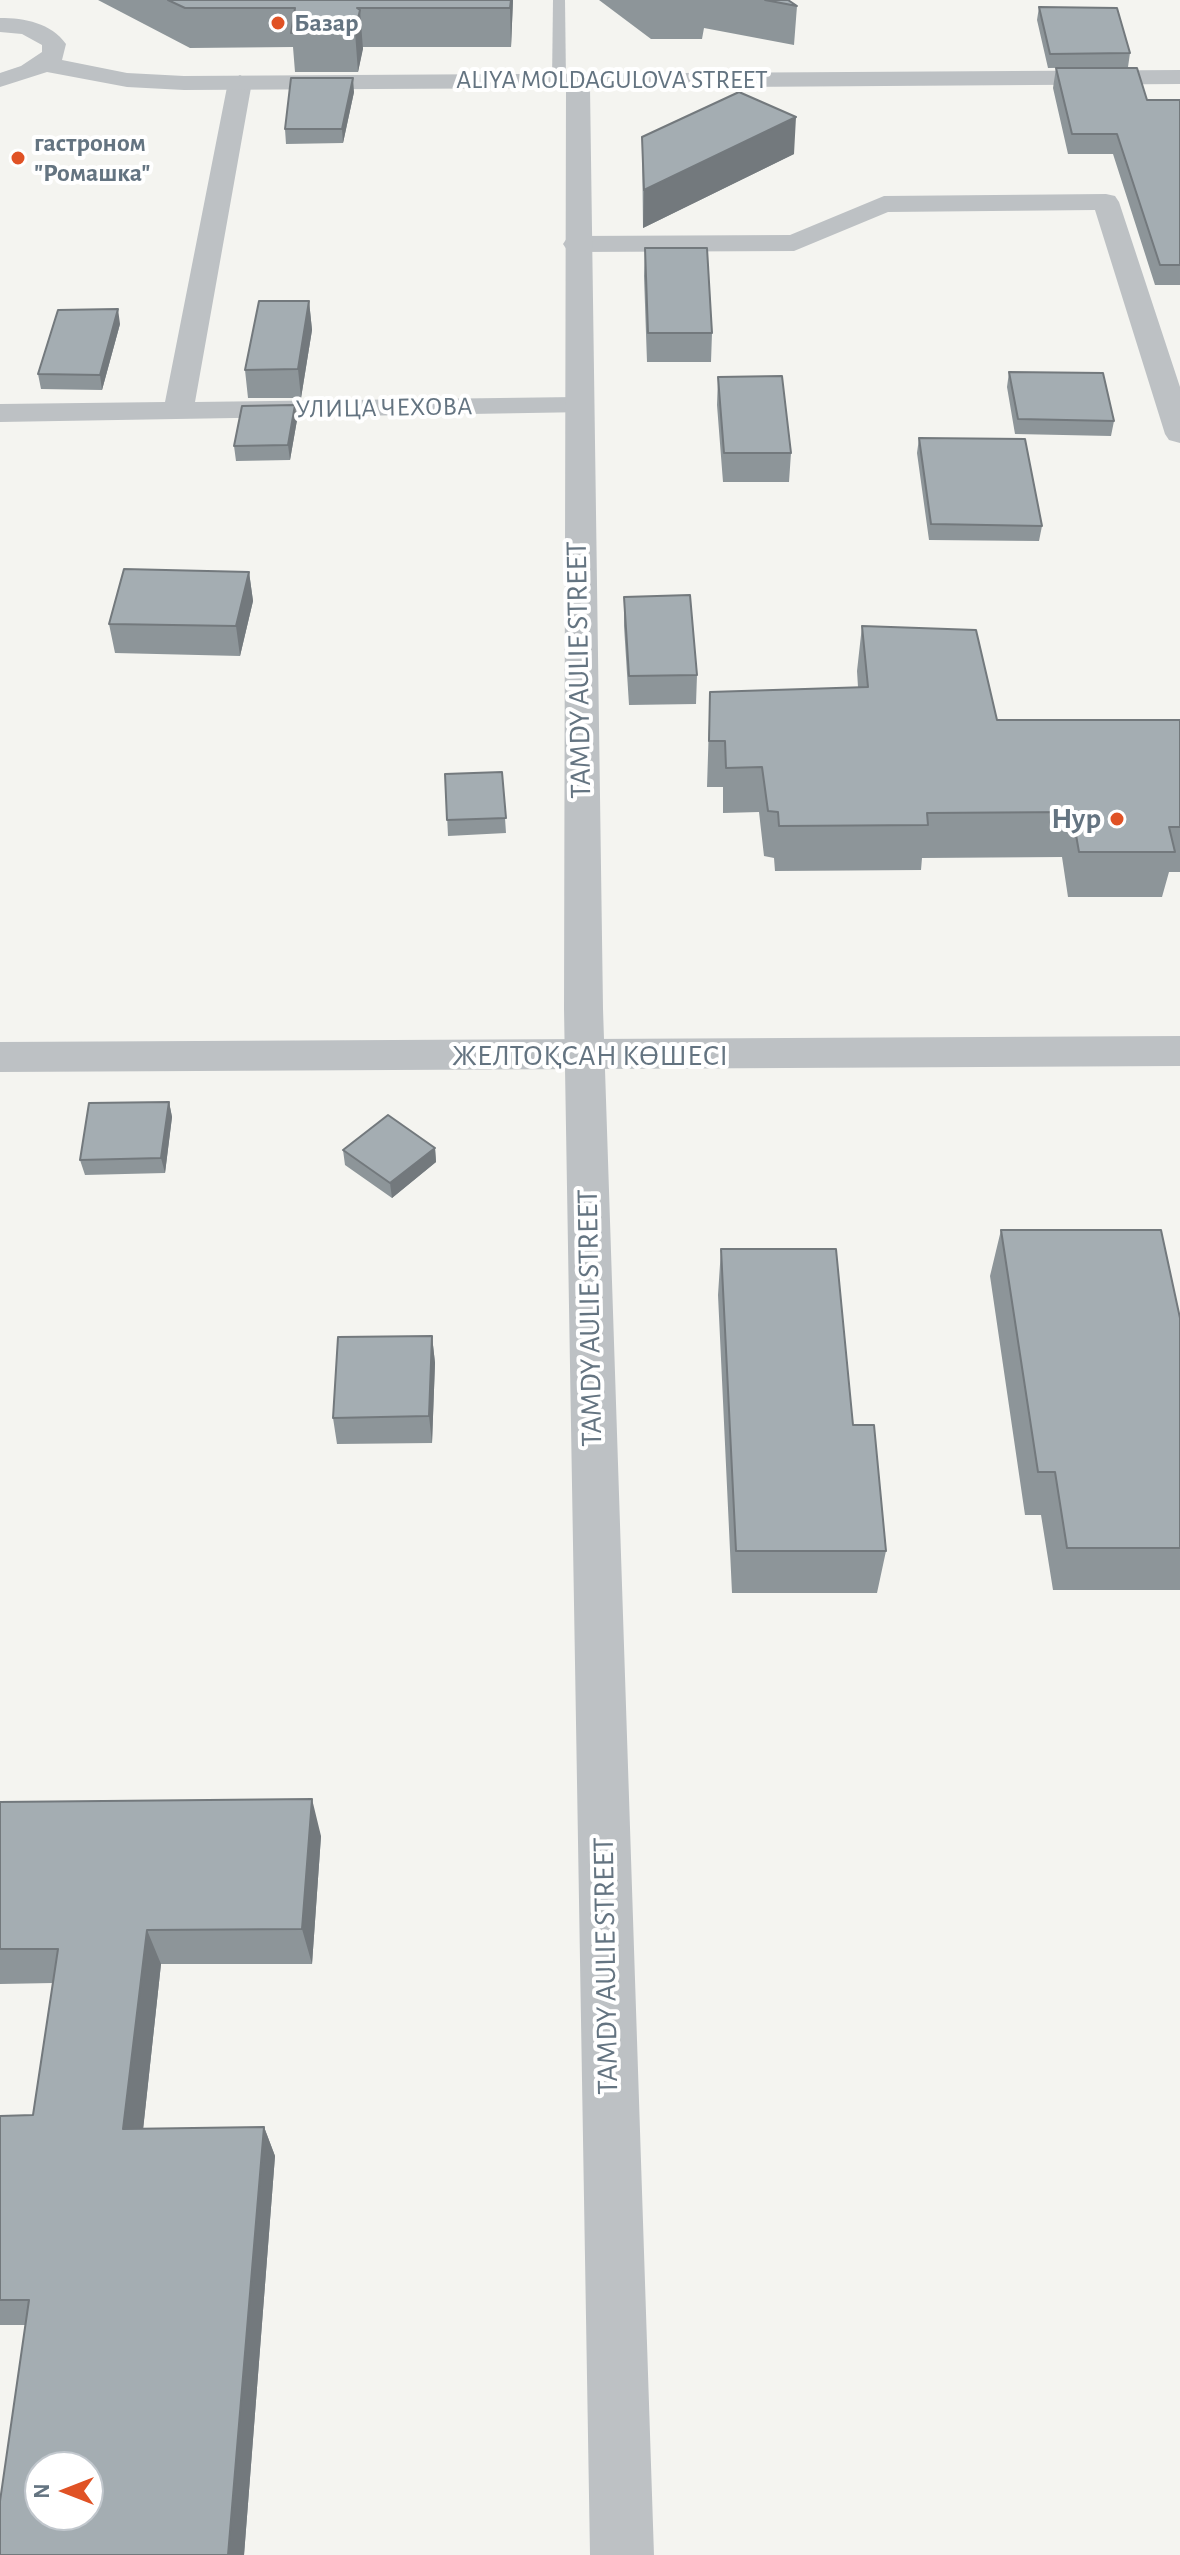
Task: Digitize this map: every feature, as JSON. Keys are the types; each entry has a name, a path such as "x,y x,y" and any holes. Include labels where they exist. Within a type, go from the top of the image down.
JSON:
{"street":[{"path":"0,25 32,28 47,35 54,44 54,54 45,64 0,80"},
{"name":"ALIYA MOLDAGULOVA STREET","path":"45,64 127,80 240,82 1180,77"},
{"name":"TAMDY AULIE STREET","path":"569,80 577,244 583,1056 622,2555"},
{"path":"178,411 240,82"},
{"path":"577,244 794,243 884,204 1106,202 1180,434"},
{"name":"УЛИЦА ЧЕХОВА","path":"0,413 576,406"},
{"name":"ЖЕЛТОҚСАН КӨШЕСІ","path":"0,1057 1180,1051"}],"lane":[{"path":"559,0 569,80"}],"building":[{"path":"168,0 511,0 510,8 357,8 360,10 355,32 291,33 295,8 185,8"},
{"path":"765,0 788,0 797,6"},
{"path":"1039,7 1117,8 1130,53 1050,54"},
{"path":"1056,68 1137,68 1147,100 1180,100 1180,265 1160,265 1117,134 1072,134"},
{"path":"291,78 353,78 342,129 285,129"},
{"path":"739,92 796,117 644,190 642,137"},
{"path":"645,248 707,248 712,333 648,333"},
{"path":"259,301 309,301 298,369 245,370"},
{"path":"118,309 100,375 38,374 58,310"},
{"path":"1009,372 1103,373 1114,421 1018,419"},
{"path":"782,376 791,453 724,453 718,377"},
{"path":"295,405 288,445 234,446 242,406"},
{"path":"919,438 1025,439 1042,526 931,524"},
{"path":"124,569 249,572 236,626 109,624"},
{"path":"690,595 697,675 629,676 624,597"},
{"path":"862,626 976,630 997,720 1180,720 1180,827 1169,827 1175,852 1079,852 1072,812 927,813 928,825 779,826 778,812 768,811 762,767 726,768 725,741 709,741 710,692 868,687"},
{"path":"502,772 506,818 447,820 445,774"},
{"path":"169,1102 161,1158 80,1160 89,1103"},
{"path":"388,1115 435,1148 390,1183 343,1150"},
{"path":"1001,1230 1161,1230 1180,1318 1180,1548 1067,1548 1055,1472 1038,1472"},
{"path":"721,1249 836,1249 853,1425 874,1425 886,1551 736,1551"},
{"path":"432,1336 429,1416 333,1418 338,1337"},
{"path":"312,1799 302,1929 147,1930 123,2129 264,2127 228,2555 0,2555 0,2501 29,2300 0,2300 0,2116 33,2115 58,1949 0,1949 0,1802"}],"place":[{"name":"Базар","path":"278,23"},
{"name":"гастроном \"Ромашка\"","path":"18,158"},
{"name":"Нур","path":"1117,819"}]}
